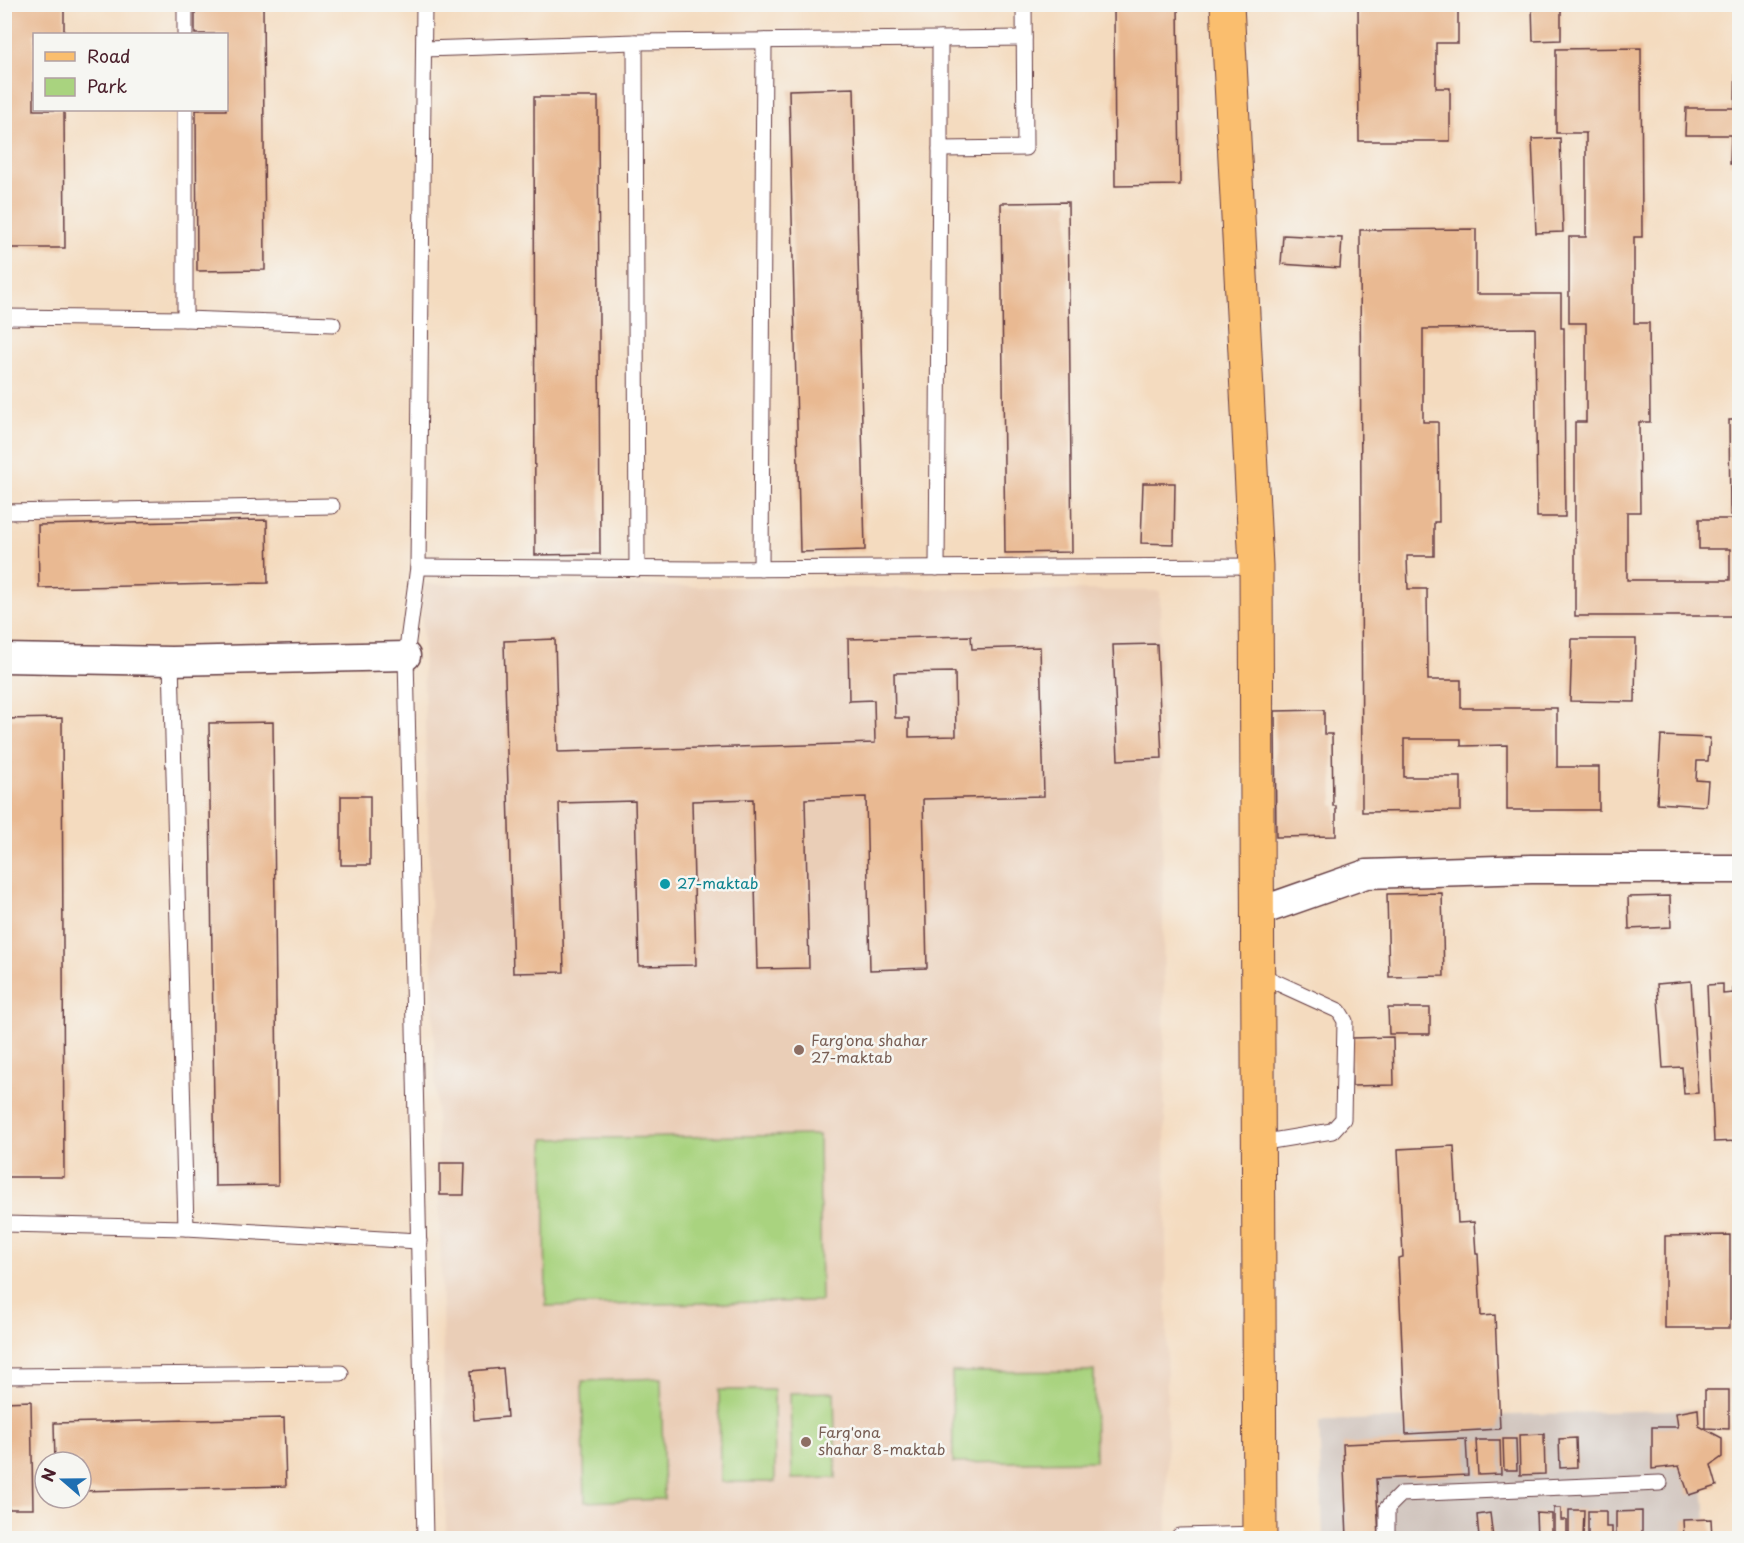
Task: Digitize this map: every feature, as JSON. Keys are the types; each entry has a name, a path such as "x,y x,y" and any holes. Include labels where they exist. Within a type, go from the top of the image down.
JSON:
{"main road":[{"path":"1227,4 1256,566 1260,1536"}],"street":[{"path":"4,658 171,661 406,656"},
{"path":"1257,912 1366,874 1531,869 1740,869"}],"lane":[{"path":"185,4 185,33"},
{"path":"424,4 418,567 406,656 425,1539"},
{"path":"940,149 1025,148 1024,4"},
{"path":"424,49 635,42 1024,38"},
{"path":"937,568 940,39"},
{"path":"761,569 764,41"},
{"path":"635,42 637,569"},
{"path":"184,320 185,111"},
{"path":"4,317 333,324"},
{"path":"4,512 332,506"},
{"path":"418,567 761,569 1256,566"},
{"path":"171,661 186,1228"},
{"path":"1258,974 1339,1011 1346,1021 1343,1119 1332,1131 1258,1143"},
{"path":"4,1224 186,1228 420,1241"},
{"path":"4,1376 341,1373"},
{"path":"1387,1539 1387,1508 1401,1494 1660,1483"},
{"path":"1179,1536 1260,1536"}],"shaded area":[{"name":"Farg'ona shahar 27-maktab","path":"421,584 1160,591 1167,1538 446,1538 443,1345"},
{"path":"1698,1409 1707,1538 1323,1538 1319,1421"}],"green space":[{"path":"819,1135 821,1301 546,1306 544,1139"},
{"path":"1094,1371 1095,1461 953,1463 952,1372"},
{"path":"661,1378 664,1499 585,1502 582,1381"},
{"path":"719,1390 774,1390 775,1482 720,1482"},
{"path":"834,1392 836,1478 792,1479 790,1393"}],"building":[{"path":"4,4 64,4 64,33 33,33 33,111 64,111 65,248 4,248"},
{"path":"195,4 263,4 265,270 197,271 196,111 228,111 228,33 195,33"},
{"path":"1114,4 1178,4 1180,185 1115,186"},
{"path":"1358,4 1458,4 1458,43 1436,43 1436,88 1450,88 1450,141 1359,141"},
{"path":"1532,4 1561,4 1561,40 1533,41"},
{"path":"1736,45 1740,45 1740,164 1730,164 1731,135 1685,135 1686,108 1735,108"},
{"path":"1641,48 1642,237 1634,237 1634,323 1649,323 1650,422 1639,422 1640,512 1627,512 1627,580 1730,580 1730,549 1699,549 1699,519 1740,519 1740,616 1575,616 1575,422 1586,422 1586,323 1569,323 1569,237 1586,237 1586,133 1556,133 1556,49"},
{"path":"854,88 865,550 800,552 789,90"},
{"path":"534,97 598,97 600,554 535,555"},
{"path":"1560,138 1563,232 1536,233 1532,139"},
{"path":"1068,202 1072,552 1005,553 1001,203"},
{"path":"1476,229 1476,294 1561,294 1561,328 1564,328 1565,517 1537,517 1535,328 1423,329 1423,422 1438,422 1439,522 1434,522 1434,556 1407,556 1408,589 1427,589 1428,680 1461,680 1461,708 1557,708 1557,767 1599,767 1599,810 1507,810 1507,745 1461,746 1461,739 1404,739 1404,777 1461,777 1461,811 1362,812 1360,230"},
{"path":"1283,235 1342,238 1340,268 1281,264"},
{"path":"1729,420 1740,420 1740,515 1730,515"},
{"path":"1143,483 1175,483 1174,544 1141,543"},
{"path":"267,520 268,583 39,588 38,525"},
{"name":"27-maktab","path":"971,636 972,649 1040,647 1044,796 923,799 927,968 870,970 866,797 805,799 809,968 757,969 753,799 692,801 696,965 639,966 635,801 559,803 564,972 513,973 504,641 555,639 558,752 875,743 874,700 849,701 848,639","holes":["955,672 956,736 909,737 909,718 895,718 894,673"]},
{"path":"1572,639 1636,639 1635,702 1570,701"},
{"path":"1157,644 1162,758 1118,760 1113,645"},
{"path":"1324,710 1324,734 1332,734 1333,806 1336,806 1336,836 1276,837 1275,711"},
{"path":"62,718 64,1177 4,1177 4,719"},
{"path":"273,722 278,1185 215,1186 209,723"},
{"path":"1661,736 1710,738 1708,761 1697,761 1696,780 1708,781 1706,806 1657,803"},
{"path":"341,796 370,796 370,865 341,865"},
{"path":"1442,893 1444,976 1389,977 1387,894"},
{"path":"1670,896 1671,927 1629,929 1628,897"},
{"path":"1740,980 1738,1141 1714,1142 1707,985 1723,984 1723,994 1733,993 1733,981"},
{"path":"1691,981 1698,1093 1684,1094 1682,1067 1663,1068 1657,984"},
{"path":"1388,1008 1430,1008 1430,1034 1389,1034"},
{"path":"1393,1037 1394,1085 1352,1086 1351,1038"},
{"path":"1454,1146 1458,1223 1474,1222 1481,1316 1495,1315 1500,1429 1406,1434 1398,1258 1403,1257 1398,1149"},
{"path":"440,1163 465,1163 464,1195 440,1195"},
{"path":"1730,1235 1730,1328 1665,1328 1665,1236"},
{"path":"503,1368 507,1417 474,1420 471,1371"},
{"path":"1705,1390 1729,1390 1729,1429 1705,1428"},
{"path":"31,1401 33,1509 4,1509 4,1402"},
{"path":"1698,1409 1699,1426 1722,1438 1722,1457 1711,1465 1717,1486 1689,1495 1679,1466 1652,1469 1652,1427 1678,1427 1676,1413"},
{"path":"284,1418 286,1486 93,1491 93,1450 55,1450 54,1423"},
{"path":"1544,1434 1545,1474 1520,1475 1519,1435"},
{"path":"1576,1438 1577,1467 1560,1468 1559,1439"},
{"path":"1466,1439 1468,1475 1376,1479 1379,1538 1347,1538 1343,1444"},
{"path":"1503,1439 1516,1439 1517,1470 1504,1470"},
{"path":"1476,1440 1500,1440 1501,1474 1478,1475"},
{"path":"1554,1508 1561,1508 1561,1520 1567,1520 1567,1536 1554,1536"},
{"path":"1569,1510 1584,1510 1583,1537 1569,1536"},
{"path":"1588,1511 1606,1511 1606,1527 1612,1527 1612,1538 1588,1538"},
{"path":"1642,1511 1642,1538 1616,1538 1616,1512"},
{"path":"1490,1513 1493,1538 1479,1538 1477,1515"},
{"path":"1536,1513 1552,1514 1552,1537 1537,1537"},
{"path":"1711,1519 1712,1538 1684,1538 1683,1520"}],"place":[{"name":"27-maktab","path":"665,884"},
{"name":"Farg'ona shahar 27-maktab","path":"799,1050"},
{"name":"Farg'ona shahar 8-maktab","path":"806,1442"}]}
